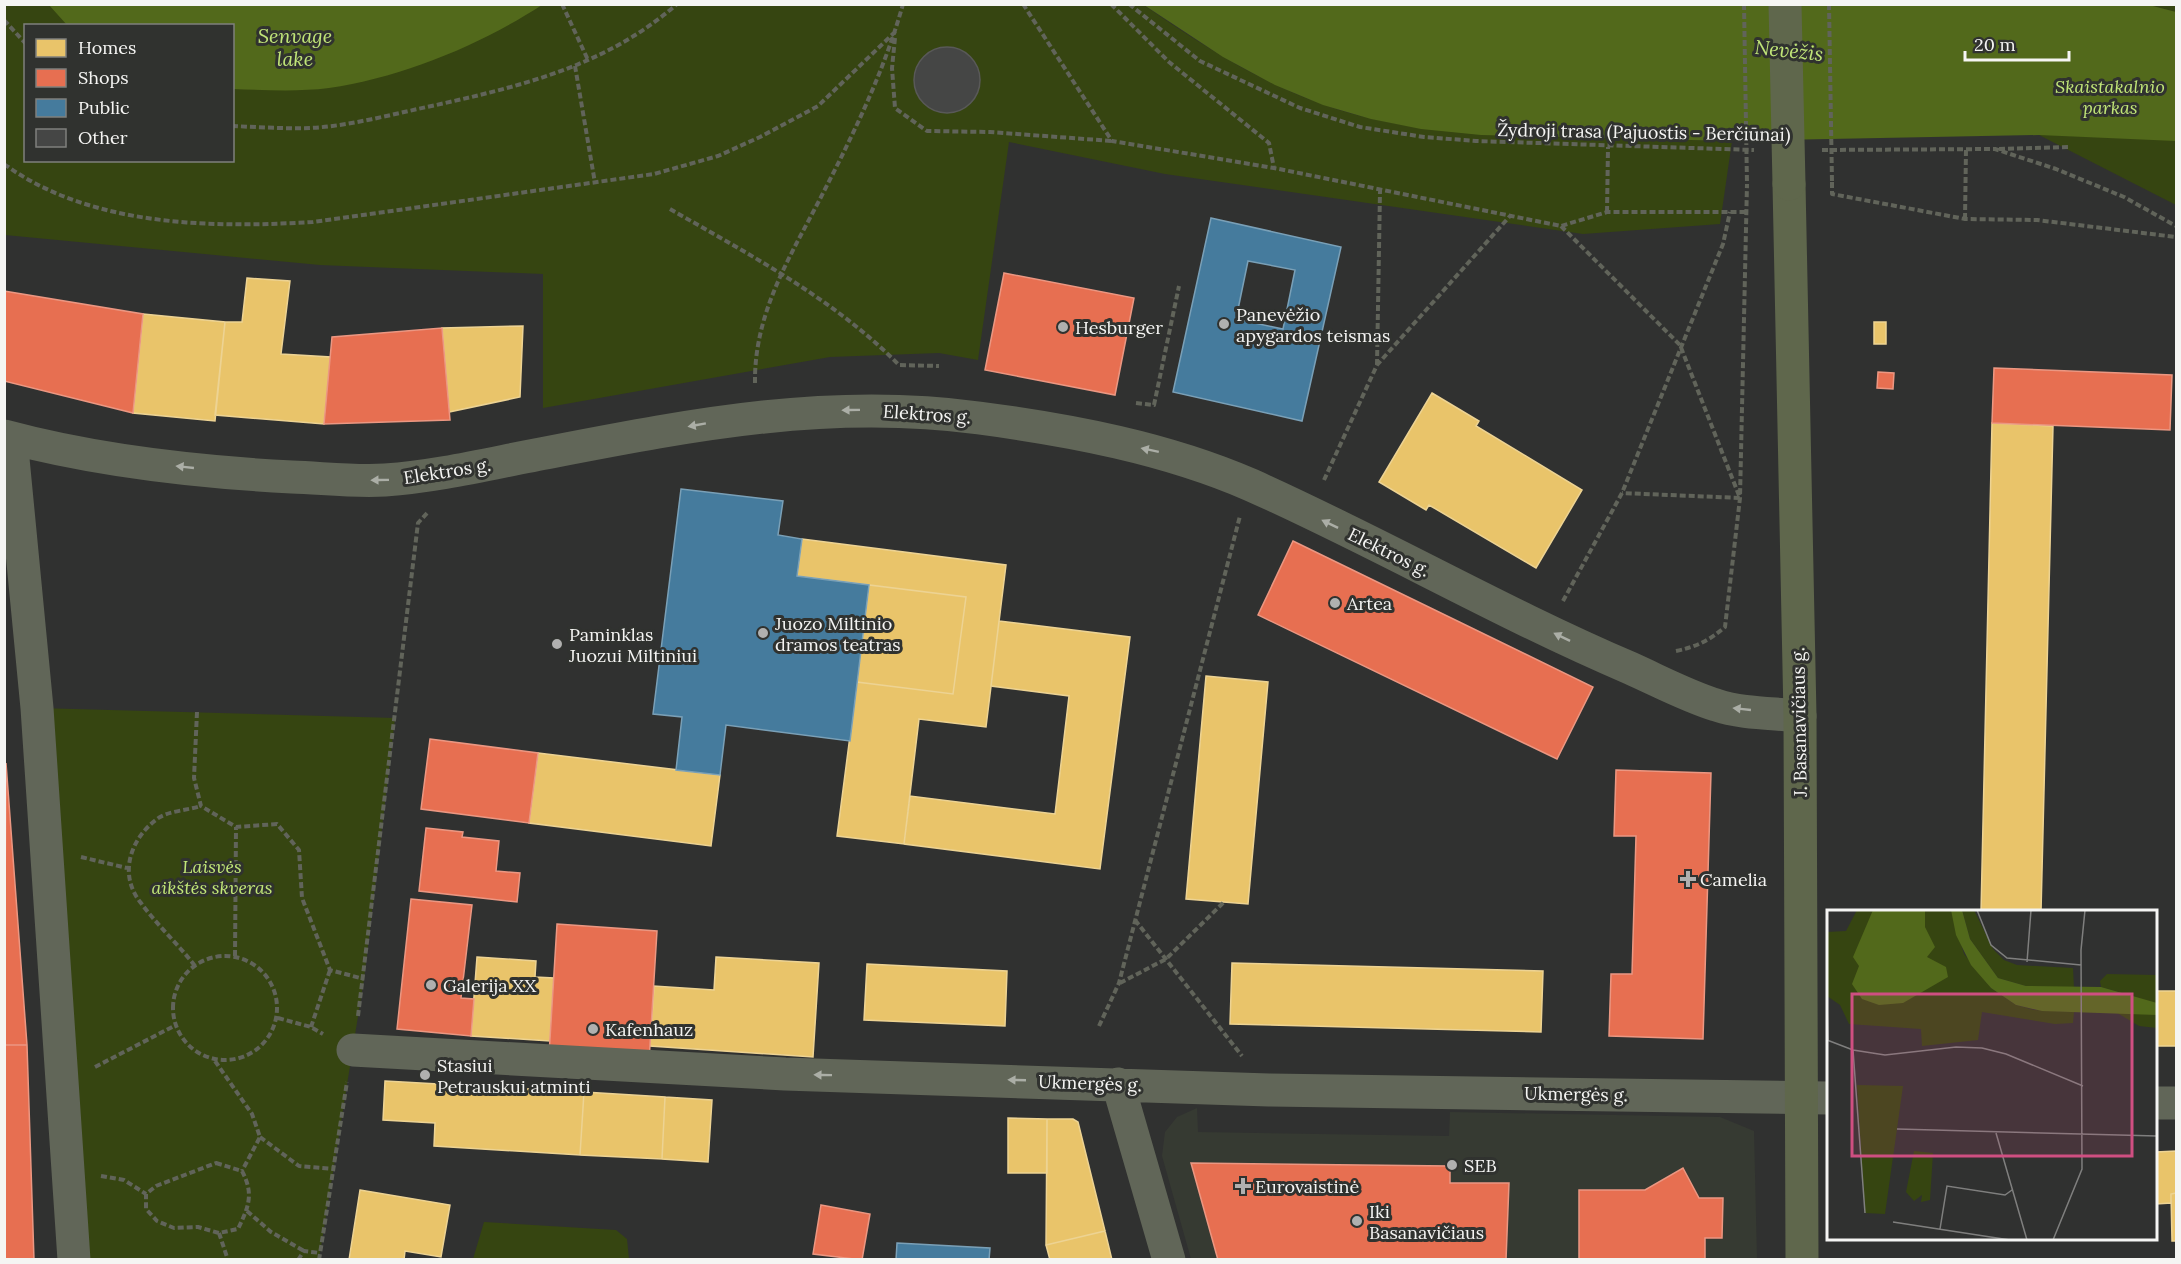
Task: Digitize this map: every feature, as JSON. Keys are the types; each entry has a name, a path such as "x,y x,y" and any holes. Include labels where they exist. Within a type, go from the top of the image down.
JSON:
{"highway":[{"name":"J. Basanavičiaus g.","path":"1785,4 1800,716 1814,1098 1802,1260"}],"street":[{"name":"Elektros g.","path":"8,437 94,455 164,465 253,475 382,480 438,474 651,433 755,416 853,410 975,417 1158,452 1248,484 1593,652 1719,707 1800,716"},
{"path":"8,437 37,708 74,1260"},
{"name":"Ukmergės g.","path":"352,1050 785,1074 1269,1090 1814,1098"},
{"path":"1118,1084 1169,1260"},
{"path":"2157,1103 2176,1103"}],"path":[{"path":"562,4 588,60"},
{"path":"234,126 311,128 396,114 516,87 575,66 648,30 677,4"},
{"path":"755,416 755,361 759,337 780,272 820,198 876,84 896,31 903,4"},
{"path":"1023,4 1112,141"},
{"path":"1111,4 1169,62 1269,143 1274,168"},
{"name":"Žydroji trasa (Pajuostis - Berčiūnai)","path":"1129,4 1200,61 1300,108 1360,127 1424,137 1608,147 1757,150"},
{"path":"1667,649 1676,651 1693,647 1711,639 1725,627 1740,498 1748,212 1744,4"},
{"path":"1829,4 1832,194 1965,219 2037,220 2176,237"},
{"path":"4,20 24,42"},
{"path":"896,31 892,68 895,108 927,131 990,132 1112,141 1274,168 1561,226 1607,212 1748,212"},
{"path":"4,164 42,187 78,202 115,212 183,222 257,226 313,222 595,183 654,174 718,156 760,137 818,106 896,31"},
{"path":"575,66 595,183"},
{"path":"1607,212 1608,147"},
{"path":"1995,149 2068,147"},
{"path":"1965,219 1966,149"},
{"name":"Žydroji trasa (Pajuostis - Berčiūnai)","path":"1816,150 1995,149 2056,169 2124,197 2176,226"},
{"path":"1377,365 1380,191"},
{"path":"670,209 780,272 870,335 899,365 939,366"},
{"path":"1572,605 1562,600 1622,493 1680,345 1723,244 1730,212"},
{"path":"1324,480 1377,365 1511,216"},
{"path":"1561,226 1680,345 1740,498"},
{"path":"1136,403 1154,405 1179,286"},
{"path":"1099,1026 1119,983 1248,484"},
{"path":"1622,493 1740,498"},
{"path":"319,1260 363,979 418,523 426,512 436,510"},
{"path":"197,712 194,778 201,806 236,827 277,824 299,850 302,898 330,970 311,1027"},
{"path":"195,966 139,902 127,868 132,846 158,818 201,806"},
{"path":"235,956 236,827"},
{"path":"46,848 127,868"},
{"path":"1119,983 1166,959 1224,902"},
{"path":"1135,920 1269,1090"},
{"path":"215,1061 243,1059 265,1043 278,1018 275,991 260,968 235,956 207,958 184,974 172,998 174,1026 190,1049 215,1061 252,1114 260,1137 298,1166 334,1169"},
{"path":"330,970 363,979"},
{"path":"278,1018 311,1027 352,1050"},
{"path":"62,1085 174,1026"},
{"path":"242,1171 260,1137"},
{"path":"216,1163 242,1171 251,1187 246,1211 238,1228 219,1233 198,1227 174,1228 157,1221 146,1209 146,1194 156,1186 216,1163"},
{"path":"68,1170 124,1180 146,1194"},
{"path":"246,1211 271,1232 304,1251 320,1253"},
{"path":"219,1233 228,1260"},
{"path":"298,1260 304,1251"}],"shaded area":[{"path":"1197,1108 1198,1132 1449,1136 1450,1112 1720,1117 1754,1131 1757,1259 1191,1259 1162,1156 1165,1132 1177,1117"}],"green space":[{"path":"4,5 1144,5 1186,34 1252,73 1322,104 1381,121 1442,130 1503,135 1732,141 1720,224 1583,234 1165,174 1009,142 978,360 939,353 830,357 543,408 543,274 320,265 5,235"},
{"name":"Skaistakalnio parkas","path":"2072,5 2176,5 2176,205 2039,135 2047,75"},
{"name":"Laisvės aikštės skveras","path":"37,708 395,718 364,979 319,1259 74,1259"},
{"path":"484,1222 616,1230 627,1239 629,1259 473,1259"}],"water":[{"name":"Senvage lake","path":"49,5 542,5 467,46 413,67 357,83 305,90 234,89 234,24 66,24"},
{"name":"Nevėžis","path":"1144,5 2149,5 2176,12 2176,141 2039,135 1732,141 1481,135 1421,129 1371,119 1323,105 1275,85 1223,57"}],"building: Homes":[{"path":"247,278 290,281 281,354 331,357 324,424 215,415 225,322 242,322"},
{"path":"143,314 225,322 215,421 133,413"},
{"path":"1874,322 1886,322 1886,344 1874,344"},
{"path":"523,326 520,397 449,412 442,328"},
{"path":"1432,393 1479,421 1476,426 1582,490 1536,568 1429,505 1426,510 1379,482"},
{"path":"1992,423 2053,426 2041,910 1981,910"},
{"path":"802,539 1006,565 986,727 919,719 904,844 837,836 857,682 953,694 966,597 797,576"},
{"path":"869,585 966,597 953,694 857,682"},
{"path":"999,621 1130,637 1100,869 904,844 910,796 1055,814 1069,696 991,686"},
{"path":"1206,676 1268,682 1248,904 1186,899"},
{"path":"538,753 720,775 711,846 529,823"},
{"path":"477,957 536,961 535,977 554,978 550,1041 471,1036"},
{"path":"716,957 819,963 813,1057 650,1046 654,986 714,990"},
{"path":"1232,963 1543,971 1541,1032 1230,1024"},
{"path":"867,964 1007,971 1005,1026 864,1020"},
{"path":"2157,991 2176,991 2176,1046 2157,1046"},
{"path":"385,1081 584,1092 580,1155 434,1146 435,1123 383,1120"},
{"path":"584,1092 665,1097 662,1159 580,1155"},
{"path":"665,1097 712,1100 708,1162 662,1159"},
{"path":"1008,1118 1047,1119 1047,1173 1008,1173"},
{"path":"1047,1119 1073,1119 1078,1122 1105,1231 1046,1245"},
{"path":"2176,1151 2176,1193 2171,1194 2171,1203 2157,1204 2157,1152"},
{"path":"360,1190 450,1205 441,1257 405,1251 404,1260 349,1260"},
{"path":"2176,1193 2176,1241 2172,1241 2171,1194"},
{"path":"1105,1231 1112,1260 1050,1260 1046,1245"}],"building: Shops":[{"path":"1004,273 1134,298 1115,395 985,370"},
{"path":"4,291 143,314 133,413 4,381"},
{"path":"442,328 450,420 324,424 332,337"},
{"path":"1994,368 2172,375 2170,430 1992,423"},
{"path":"1878,372 1894,373 1893,389 1877,388"},
{"path":"1293,541 1593,687 1557,759 1258,615"},
{"path":"430,739 538,753 529,823 421,809"},
{"path":"6,763 27,1045 4,1045"},
{"path":"1616,770 1711,773 1703,1039 1609,1036 1611,974 1632,974 1636,836 1614,836"},
{"path":"426,828 463,832 462,837 499,841 496,871 520,873 517,902 419,891"},
{"path":"411,899 472,905 461,998 474,999 471,1036 397,1029"},
{"path":"557,924 657,931 649,1061 549,1055"},
{"path":"4,1045 27,1045 34,1260 4,1260"},
{"name":"Iki Basanavičiaus","path":"1191,1163 1450,1166 1450,1183 1509,1183 1506,1260 1218,1260"},
{"path":"1683,1168 1699,1198 1723,1198 1722,1238 1705,1238 1705,1260 1579,1260 1579,1190 1645,1190"},
{"path":"821,1205 870,1214 862,1260 813,1254"}],"building: Public":[{"name":"Panevėžio apygardos teismas","path":"1211,218 1341,247 1302,421 1173,392","holes":["1248,261 1295,270 1283,329 1236,319"]},
{"name":"Juozo Miltinio dramos teatras","path":"681,489 783,501 778,535 802,539 797,576 869,585 850,741 726,725 720,775 676,770 682,717 653,714"},
{"path":"897,1243 990,1248 989,1260 896,1260"}],"building: Other":[{"path":"940,47 954,47 966,52 975,61 980,80 978,93 971,104 954,113 940,113 928,108 919,99 914,87 914,73 919,61 928,52"}],"place":[{"name":"Panevėžio apygardos teismas","path":"1224,324"},
{"name":"Hesburger","path":"1063,327"},
{"name":"Artea","path":"1335,603"},
{"name":"Juozo Miltinio dramos teatras","path":"763,633"},
{"name":"Paminklas Juozui Miltiniui","path":"557,644"},
{"name":"Camelia","path":"1688,879"},
{"name":"Galerija XX","path":"431,985"},
{"name":"Kafenhauz","path":"593,1029"},
{"name":"Stasiui Petrauskui atminti","path":"425,1075"},
{"name":"SEB","path":"1452,1165"},
{"name":"Eurovaistinė","path":"1243,1186"},
{"name":"Iki Basanavičiaus","path":"1357,1221"}]}
